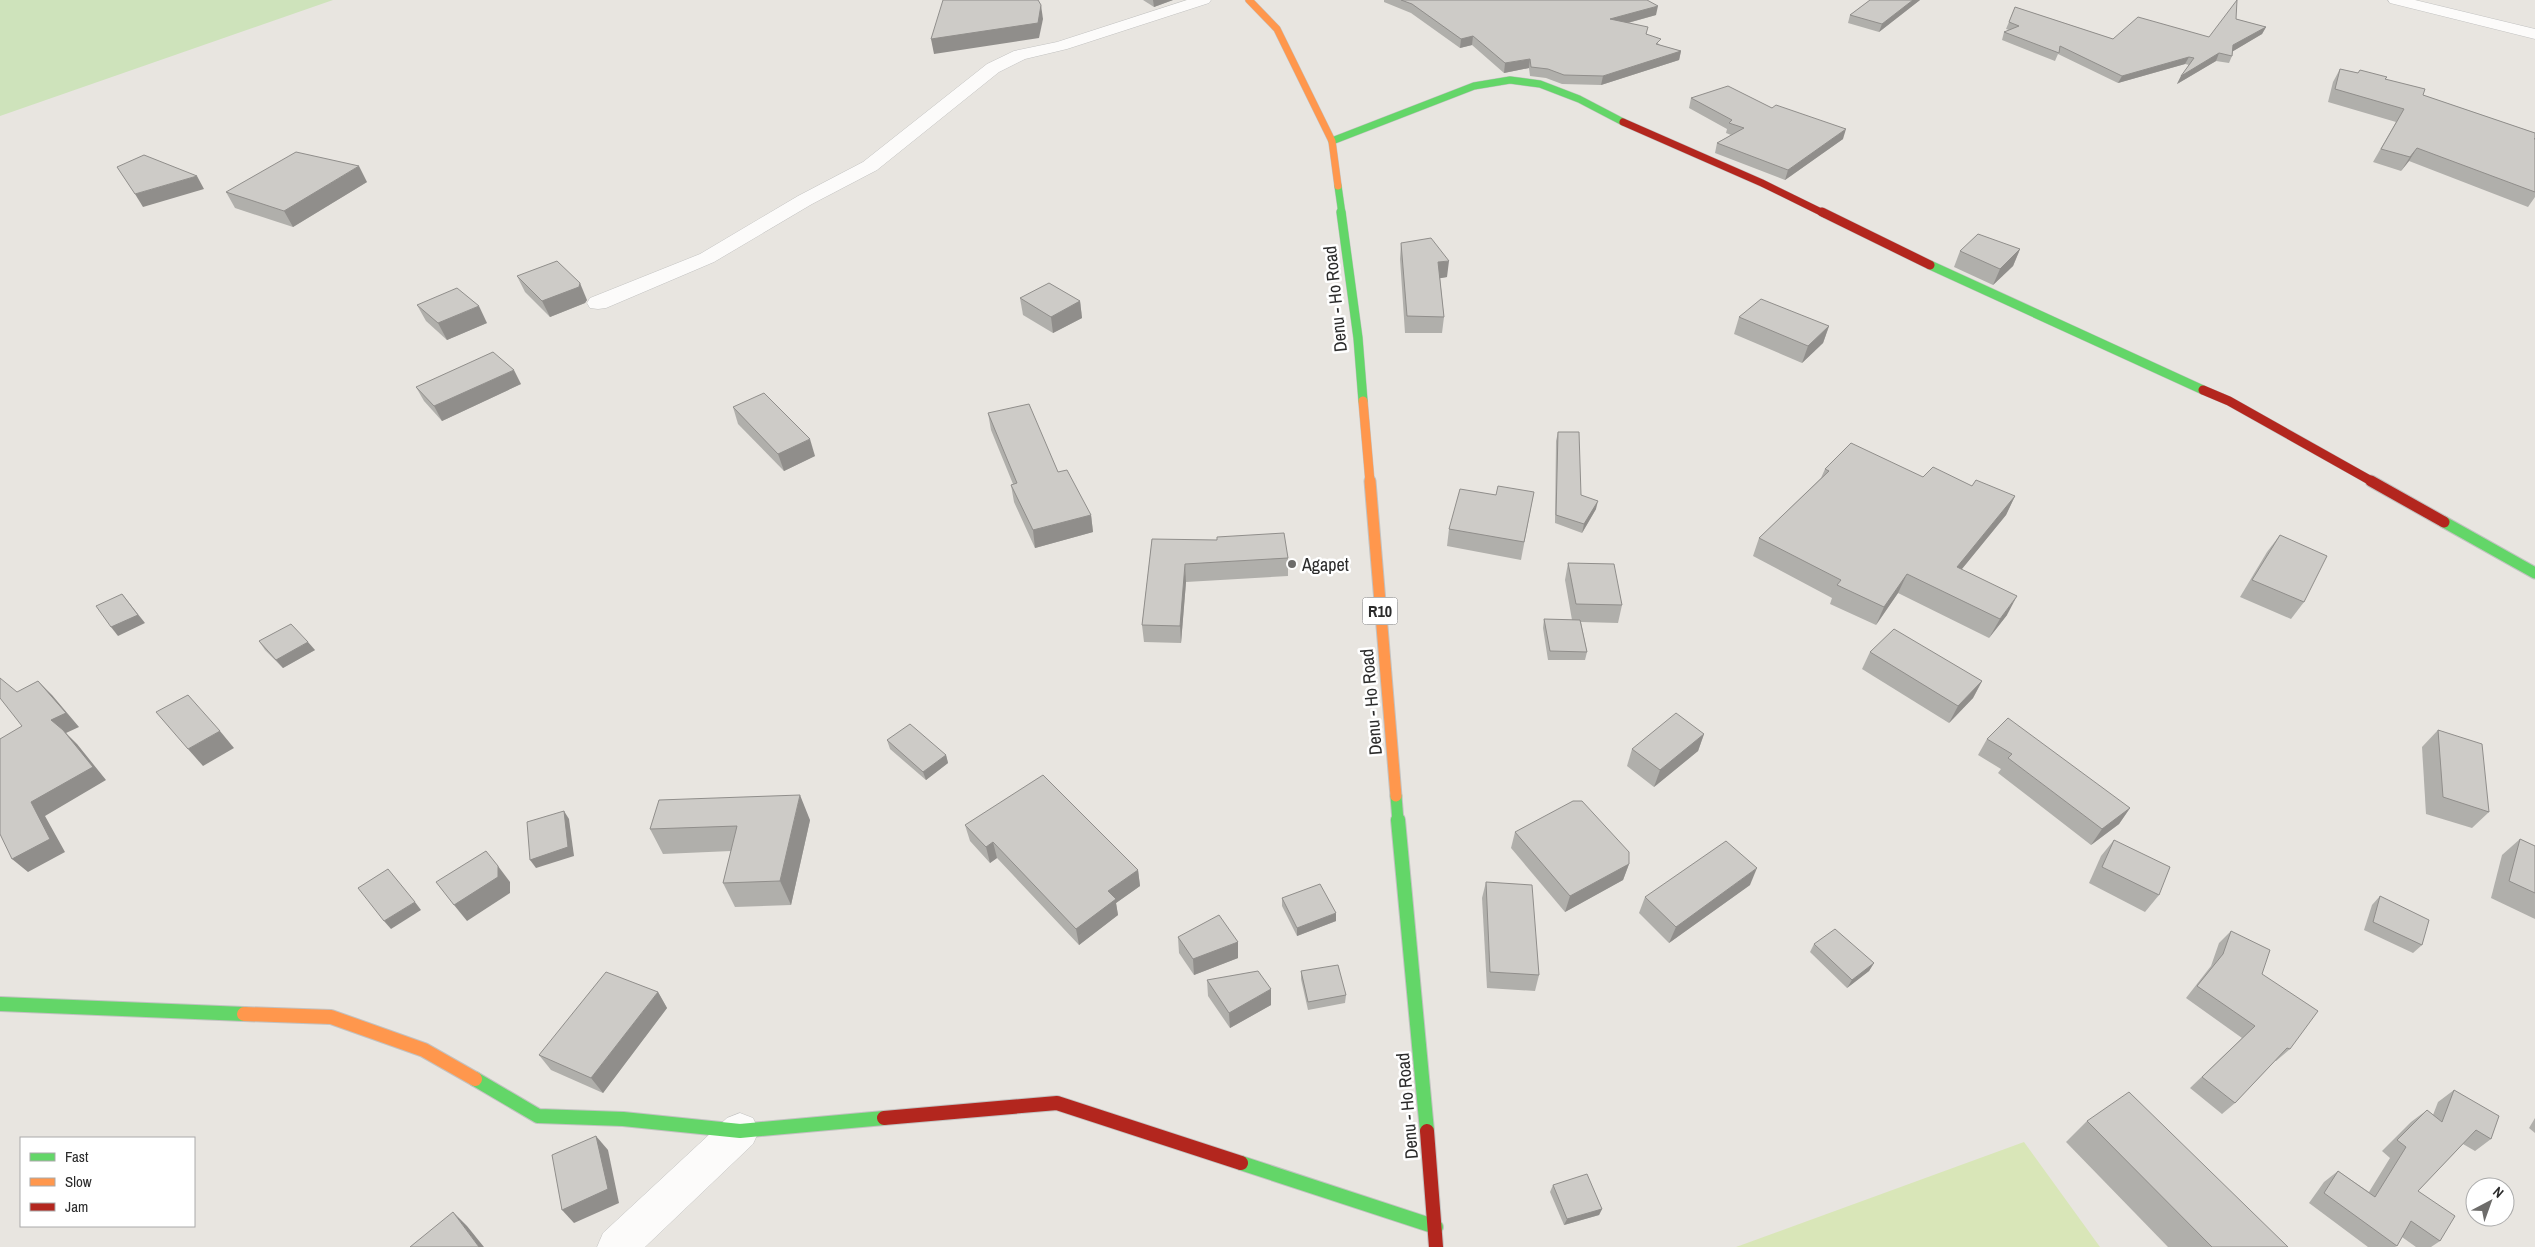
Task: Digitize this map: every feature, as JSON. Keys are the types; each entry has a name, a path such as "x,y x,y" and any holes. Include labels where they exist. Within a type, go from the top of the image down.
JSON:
{"street":[{"path":"598,303 707,258 805,200 870,166 994,68 1020,55 1061,46 1203,0"},
{"name":"Denu - Ho Road","path":"1249,0 1277,29 1332,141 1358,338 1400,845 1436,1227 1436,1247"},
{"path":"2396,0 2535,34"},
{"path":"1332,141 1474,86 1510,80 1540,84 1578,99 1646,133 1762,183 1887,246 2116,352 2230,400 2535,573"},
{"path":"0,1004 331,1017 424,1050 538,1116 623,1119 740,1131 1058,1103 1436,1227"},
{"path":"617,1247 740,1131"}],"green space":[{"path":"0,0 333,0 0,116"},
{"path":"2024,1142 2100,1247 1736,1247"}],"building":[{"path":"943,0 1038,0 1041,5 1038,23 931,39"},
{"path":"1401,0 1647,0 1658,6 1610,19 1648,27 1646,34 1661,39 1656,44 1681,51 1603,76 1564,75 1548,69 1531,67 1530,59 1505,63 1473,36 1461,39 1412,4"},
{"path":"1870,0 1913,0 1882,24 1850,15"},
{"path":"2237,0 2236,19 2266,27 2233,45 2232,56 2219,53 2181,76 2194,58 2189,57 2122,76 2060,46 2059,53 2004,32 2019,26 2009,22 2015,7 2113,39 2138,17 2209,37"},
{"path":"2340,69 2358,73 2360,70 2387,77 2385,79 2425,89 2423,95 2535,133 2535,192 2417,148 2410,157 2381,149 2404,109 2335,89"},
{"path":"1728,86 1772,108 1776,105 1846,129 1788,170 1717,143 1744,128 1729,123 1732,120 1691,98"},
{"path":"296,152 359,166 284,211 226,192"},
{"path":"144,155 197,176 135,194 117,167"},
{"path":"1978,234 2020,249 2000,269 1960,251"},
{"path":"1431,238 1449,261 1438,262 1444,317 1407,316 1401,243"},
{"path":"557,261 580,283 579,287 542,301 517,276"},
{"path":"1049,283 1080,301 1051,317 1020,298"},
{"path":"457,288 479,306 438,323 417,305"},
{"path":"1761,299 1829,326 1808,346 1739,317"},
{"path":"493,352 514,370 434,406 416,387"},
{"path":"764,393 810,439 778,454 733,407"},
{"path":"1029,404 1058,472 1067,470 1091,515 1033,530 1011,485 1017,483 988,413"},
{"path":"1558,432 1579,432 1581,495 1598,501 1584,524 1556,515"},
{"path":"1851,443 1923,477 1933,467 1972,486 1976,480 2015,496 1957,567 2017,596 2000,619 1907,574 1884,607 1837,585 1841,580 1759,538 1829,471 1825,469"},
{"path":"1498,486 1534,492 1524,542 1449,529 1460,489 1496,495"},
{"path":"1284,533 1288,558 1185,564 1180,626 1142,625 1152,539 1217,540 1217,537"},
{"path":"2280,535 2327,556 2304,602 2252,580"},
{"path":"1568,563 1614,564 1622,605 1576,604"},
{"path":"122,594 138,615 111,627 96,606"},
{"path":"1544,619 1580,620 1587,652 1550,651"},
{"path":"291,624 308,642 276,660 259,641"},
{"path":"1894,629 1982,681 1958,706 1870,652"},
{"path":"0,678 17,692 38,681 66,713 51,720 63,730 93,767 31,802 50,839 12,859 0,834 0,739 22,726 0,698"},
{"path":"188,695 220,731 188,749 156,712"},
{"path":"1676,713 1704,734 1660,770 1632,749"},
{"path":"2008,718 2130,808 2102,829 2008,758 2012,754 1987,739"},
{"path":"910,724 946,755 923,772 887,740"},
{"path":"2438,730 2482,744 2489,812 2443,797"},
{"path":"1043,775 1138,870 1108,891 1116,899 1076,929 993,842 986,847 965,825"},
{"path":"800,795 780,881 723,883 737,826 650,829 659,800"},
{"path":"1573,801 1582,801 1629,852 1629,864 1570,896 1515,832"},
{"path":"564,811 568,847 530,860 527,822"},
{"path":"2520,839 2535,846 2535,893 2509,881"},
{"path":"2114,840 2170,867 2159,895 2102,867"},
{"path":"1726,841 1757,868 1676,927 1645,897"},
{"path":"486,851 498,866 498,877 454,905 436,882"},
{"path":"388,869 415,902 384,921 358,888"},
{"path":"1486,882 1532,885 1539,975 1490,972"},
{"path":"1320,884 1336,913 1297,928 1282,898"},
{"path":"2380,896 2429,920 2422,945 2373,922"},
{"path":"1219,915 1238,942 1193,959 1178,937"},
{"path":"1835,929 1874,963 1852,980 1814,944"},
{"path":"2231,931 2270,950 2262,974 2318,1011 2290,1049 2287,1048 2235,1103 2202,1077 2255,1026 2197,986 2223,954"},
{"path":"1338,965 1346,995 1308,1002 1301,971"},
{"path":"1258,971 1271,989 1229,1013 1207,980"},
{"path":"606,972 658,992 591,1078 539,1055"},
{"path":"2454,1090 2499,1116 2491,1139 2476,1130 2418,1191 2455,1216 2440,1241 2411,1221 2397,1246 2324,1193 2338,1171 2375,1197 2406,1147 2397,1140 2427,1110 2442,1122"},
{"path":"2129,1092 2288,1247 2212,1247 2087,1121"},
{"path":"596,1136 608,1189 562,1210 552,1155"},
{"path":"1587,1174 1602,1209 1567,1219 1553,1185"},
{"path":"453,1212 479,1247 410,1247"}],"traffic: fast":[{"path":"1332,141 1474,86 1510,80 1540,84 1579,99 1623,122"},
{"path":"1338,186 1358,338 1363,401"},
{"path":"1930,265 2203,390"},
{"path":"2444,522 2535,573"},
{"path":"1396,796 1427,1131"},
{"path":"0,1004 244,1014"},
{"path":"475,1079 538,1116 623,1119 740,1131 884,1118"},
{"path":"1241,1163 1436,1227"}],"traffic: slow":[{"path":"1249,0 1277,29 1332,141 1338,186"},
{"path":"1363,401 1396,796"},
{"path":"244,1014 331,1017 424,1050 475,1079"}],"traffic: jam":[{"path":"1623,122 1762,183 1930,265"},
{"path":"2203,390 2229,401 2444,522"},
{"path":"884,1118 1057,1103 1241,1163"},
{"path":"1427,1131 1436,1247"}],"place":[{"name":"Agapet","path":"1292,564"}]}
